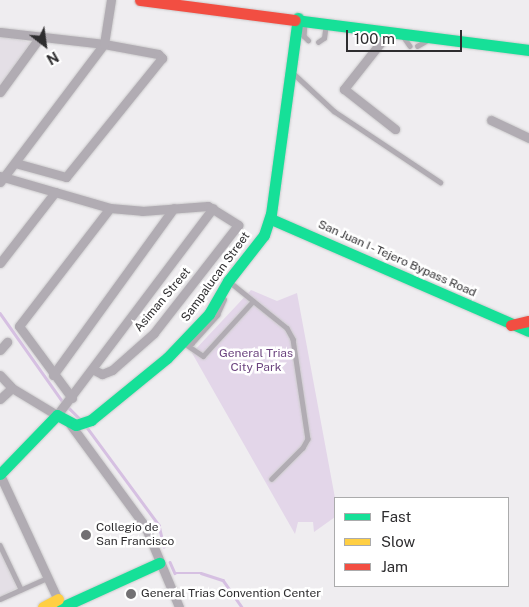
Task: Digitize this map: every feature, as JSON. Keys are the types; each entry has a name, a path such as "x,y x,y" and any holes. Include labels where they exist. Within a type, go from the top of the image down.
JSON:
{"street":[{"path":"111,0 104,44 1,178 110,208 142,211 174,208 213,208"},
{"path":"140,0 326,22 529,50"},
{"name":"Sampalucan Street","path":"70,424 83,424 99,414 183,342 209,314 264,235 271,218 302,19"},
{"path":"0,32 104,44 158,54 162,61 66,177 14,163"},
{"path":"389,32 344,89 395,129"},
{"path":"0,92 40,37"},
{"path":"491,120 529,138"},
{"path":"0,263 55,192"},
{"path":"72,398 53,375 19,326 110,208"},
{"path":"53,375 174,208"},
{"path":"61,604 0,475 72,398 213,208"},
{"name":"Asiman Street","path":"94,370 102,374 112,370 154,333 238,225 213,208"},
{"name":"San Juan I - Tejero Bypass Road","path":"271,218 529,331"},
{"path":"512,325 529,321"},
{"path":"0,350 7,342"},
{"path":"0,375 12,388 70,424 146,526 159,563 179,607"},
{"path":"0,398 12,388"},
{"path":"43,607 61,604 159,563"}],"lane":[{"path":"318,42 324,38 326,22"},
{"path":"401,32 410,46"},
{"path":"300,36 308,40"},
{"path":"417,46 431,36"},
{"path":"293,72 334,111 440,182"},
{"path":"230,282 287,328 293,339 308,439 303,448 272,479"},
{"path":"183,342 203,356 253,301"},
{"path":"0,544 21,589"},
{"path":"0,600 48,577"}],"shaded area":[{"path":"0,35 33,43 0,87"},
{"path":"0,551 17,588 0,597"}],"green space":[{"name":"General Trias City Park","path":"251,290 277,301 297,293 335,497 334,518 314,532 313,522 298,522 295,534 192,353"}],"waterway":[{"path":"0,313 63,402"},
{"path":"68,407 80,419"},
{"path":"86,426 159,525 164,546"},
{"path":"170,562 175,573 201,573 223,580 242,607"}],"traffic: fast":[{"path":"0,474 57,415 76,425 91,420 167,358 209,314 228,281 264,235 271,214 298,18"},
{"path":"295,20 529,50"},
{"path":"271,219 529,331"},
{"path":"62,607 159,563"}],"traffic: slow":[{"path":"43,607 58,599"}],"traffic: jam":[{"path":"140,0 295,20"},
{"path":"511,325 529,321"}],"place":[{"name":"Collegio de San Francisco","path":"86,535"},
{"name":"General Trias Convention Center","path":"131,594"}]}
